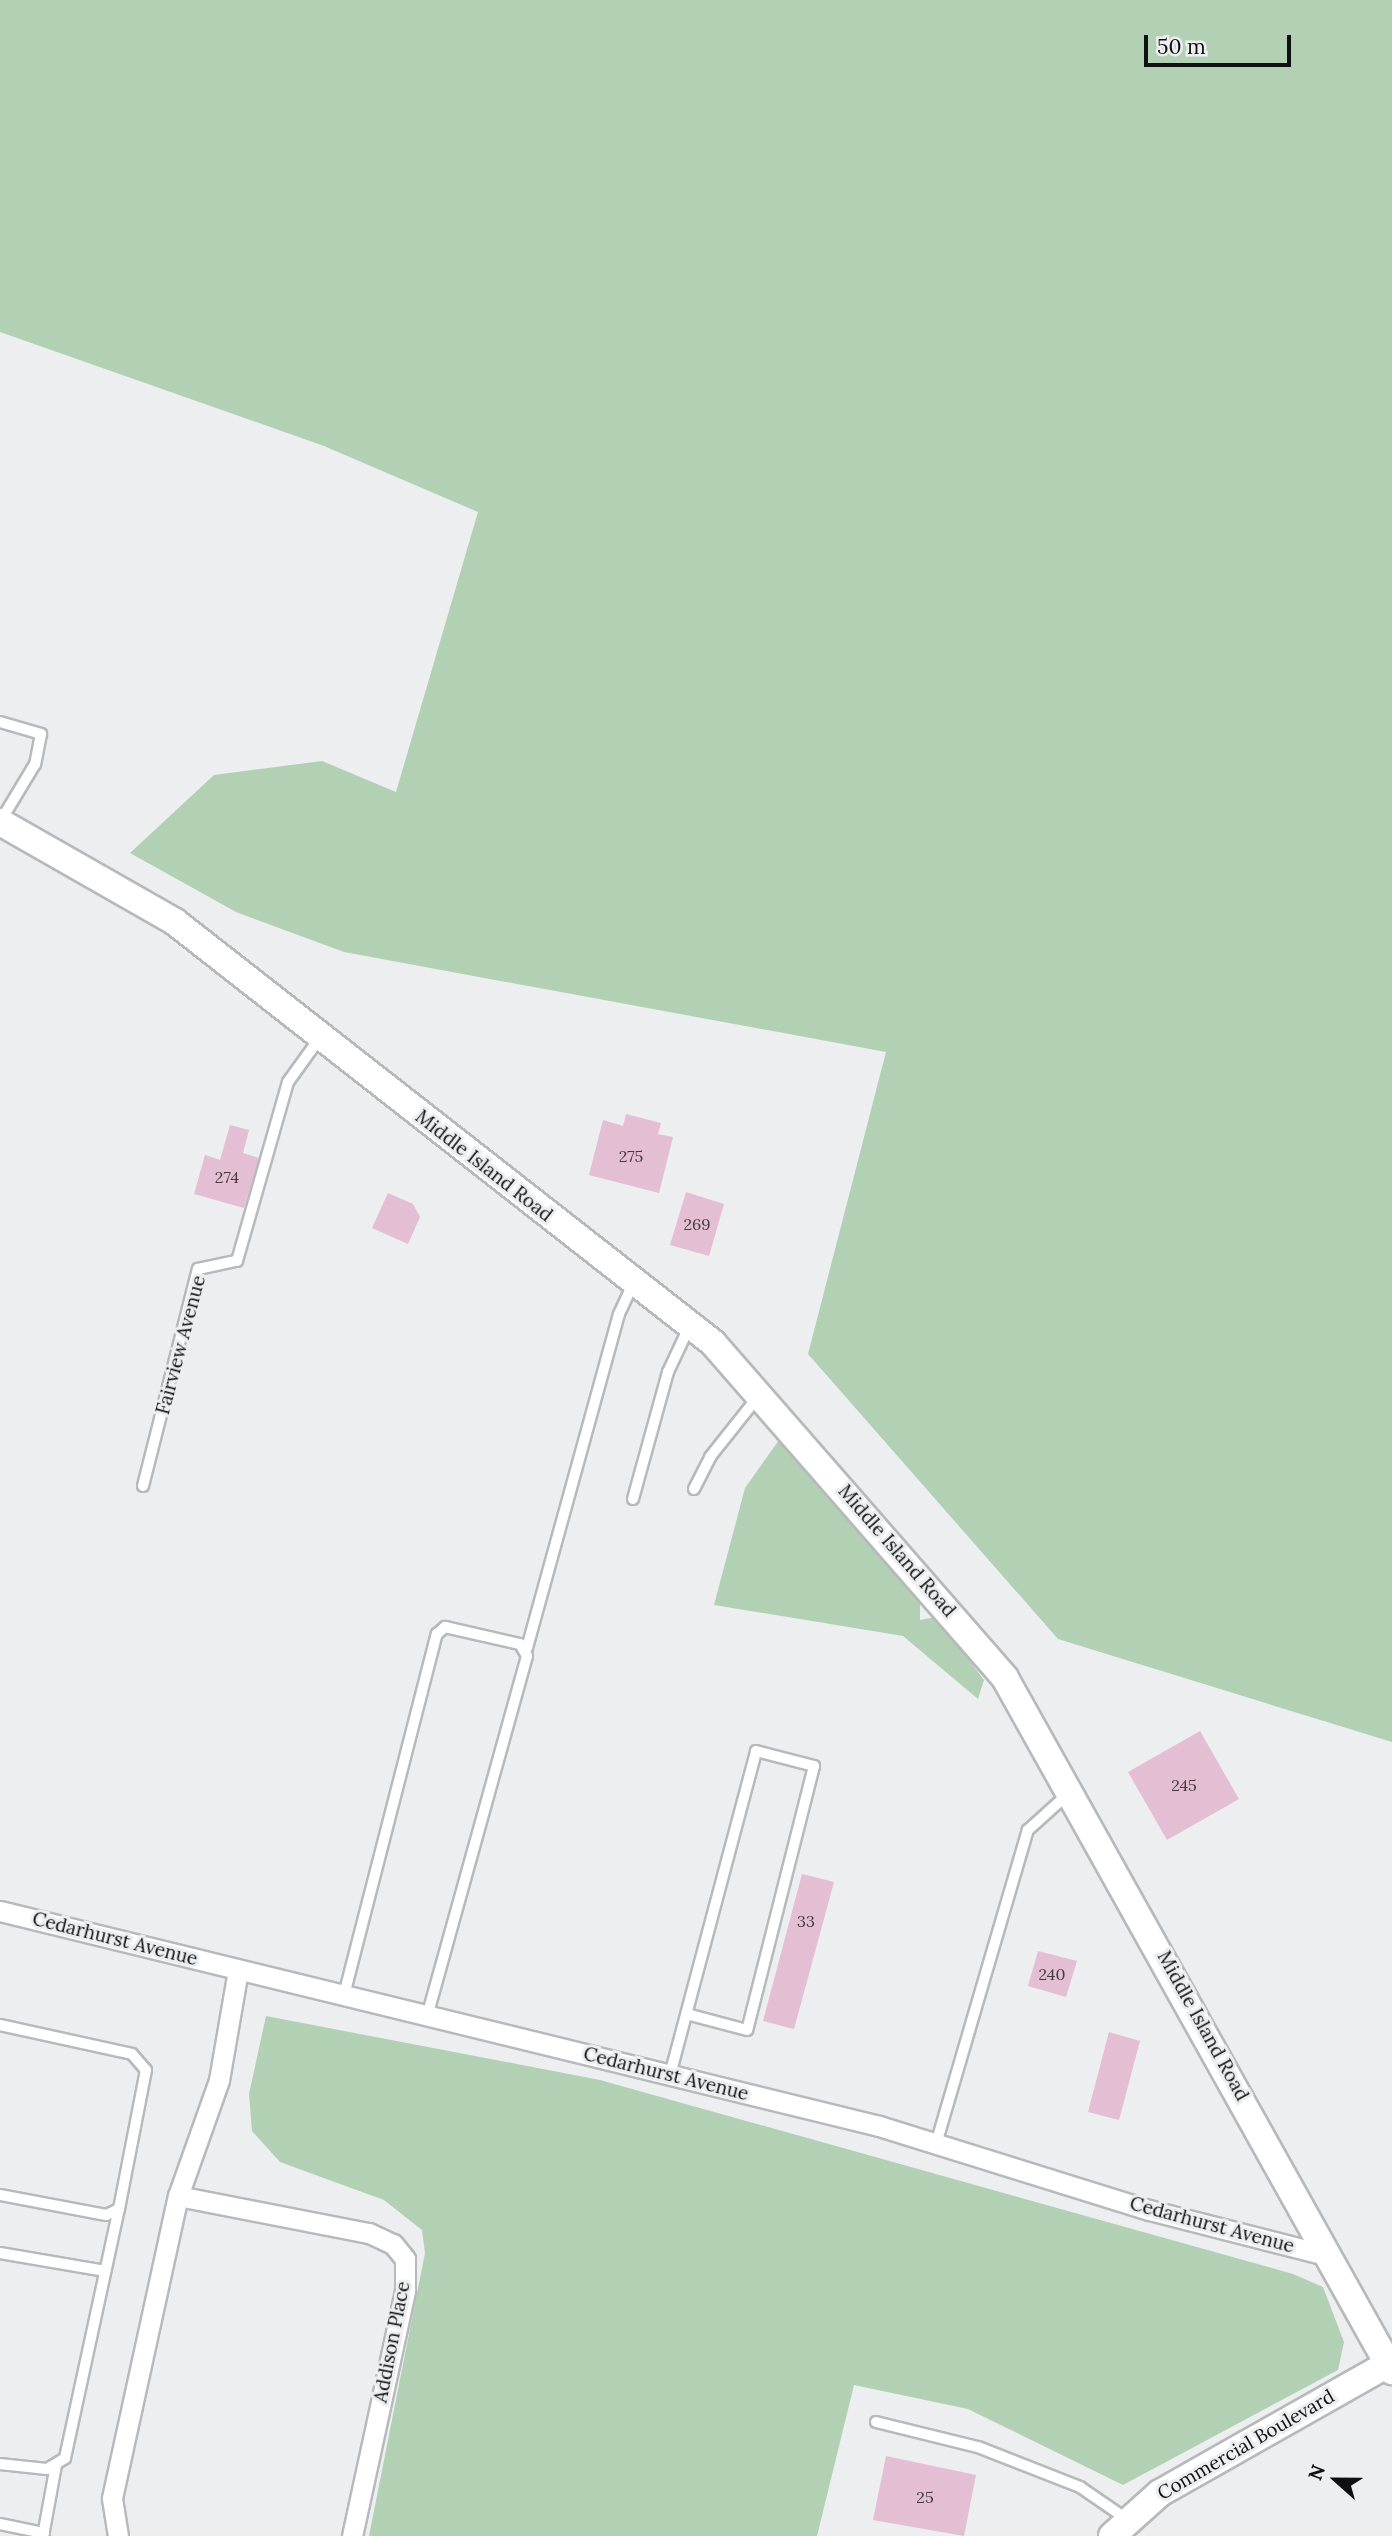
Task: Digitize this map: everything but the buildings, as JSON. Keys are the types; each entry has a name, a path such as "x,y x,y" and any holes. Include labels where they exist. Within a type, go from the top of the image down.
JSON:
{"street":[{"name":"Middle Island Road","path":"2,827 175,922 319,1039 690,1325 760,1395 1005,1678 1390,2367"},
{"name":"Cedarhurst Avenue","path":"0,1911 670,2075 936,2144 1326,2255"},
{"path":"118,2536 112,2498 178,2196 219,2080 238,1970"},
{"name":"Addison Place","path":"178,2196 369,2233 393,2244 405,2259 405,2291 352,2536"},
{"name":"Commercial Boulevard","path":"1119,2527 1390,2367"}],"lane":[{"path":"0,722 41,734 35,764 2,827"},
{"name":"Fairview Avenue","path":"144,1486 198,1269 237,1261 288,1082 319,1039"},
{"path":"427,2016 619,1314 634,1282"},
{"path":"633,1499 668,1372 690,1325"},
{"path":"694,1489 710,1457 760,1395"},
{"path":"344,1995 437,1634 445,1627 527,1648"},
{"path":"670,2075 756,1751 814,1766 747,2030 687,2014"},
{"path":"936,2144 1028,1830 1071,1792"},
{"path":"0,2025 132,2054 146,2070 68,2449 56,2465 43,2534 0,2524"},
{"path":"0,2195 106,2215 118,2208"},
{"path":"0,2253 105,2272"},
{"path":"876,2422 978,2447 1080,2487 1119,2527"},
{"path":"0,2464 28,2470 56,2465"}],"green space":[{"path":"0,0 1392,0 1392,1742 1058,1639 808,1354 886,1052 344,952 236,912 130,853 214,775 322,761 396,792 478,512 324,446 0,332"},
{"path":"779,1440 854,1516 920,1598 920,1620 936,1617 984,1680 978,1699 903,1636 714,1605 745,1488"},
{"path":"266,2016 600,2080 1293,2274 1323,2287 1344,2342 1338,2370 1123,2485 968,2409 854,2385 817,2536 369,2536 425,2253 422,2230 384,2200 280,2162 252,2131 249,2094"}]}
